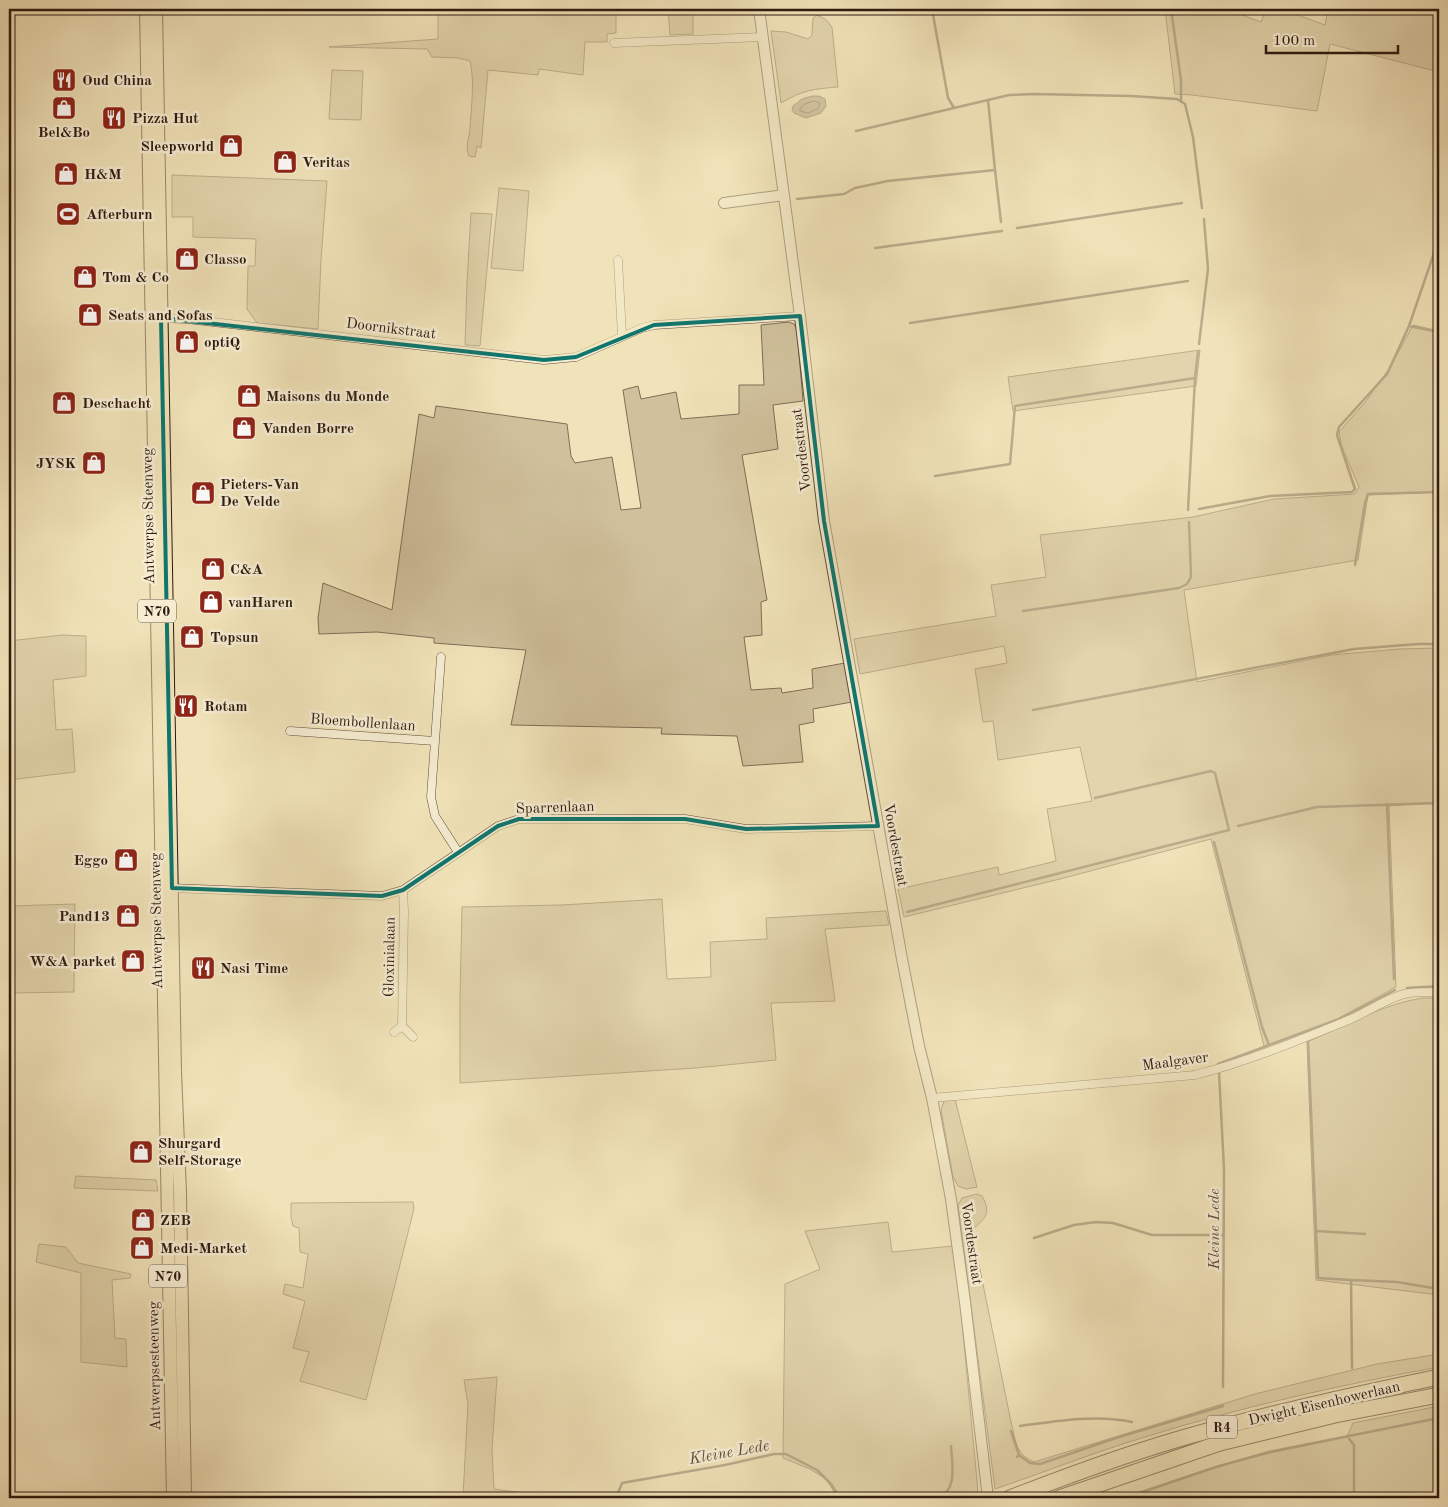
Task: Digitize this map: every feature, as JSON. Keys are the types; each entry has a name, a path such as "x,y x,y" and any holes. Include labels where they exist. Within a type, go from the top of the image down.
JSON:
{"highway":[{"name":"Dwight Eisenhowerlaan","path":"1010,1498 1076,1473 1206,1431 1328,1401 1439,1377"},
{"name":"Dwight Eisenhowerlaan","path":"1059,1498 1220,1443 1335,1415 1439,1395"}],"main road":[{"name":"Antwerpse Steenweg","path":"146,9 156,318 167,888 176,1082"},
{"name":"Antwerpse Steenweg","path":"156,9 156,318"},
{"name":"Antwerpse Steenweg","path":"164,1053 167,888"},
{"name":"Antwerpsesteenweg","path":"164,1053 185,1498"},
{"name":"Antwerpsesteenweg","path":"172,1498 175,1302 180,1192 176,1082"},
{"path":"172,1498 185,1498"}],"street":[{"name":"Voordestraat","path":"759,9 800,316 824,521 878,826 952,1209 988,1498"},
{"path":"614,43 763,38"},
{"path":"724,203 784,195"},
{"path":"618,260 622,336"},
{"name":"Doornikstraat","path":"156,318 344,336 544,360 576,357 622,336 654,325 800,316"},
{"name":"Bloembollenlaan","path":"441,657 431,797 435,816 458,852"},
{"name":"Bloembollenlaan","path":"290,731 435,741"},
{"name":"Sparrenlaan","path":"167,888 382,896 402,890 498,826 519,819 685,820 746,829 878,826"},
{"name":"Gloxinialaan","path":"402,890 404,912 402,1026"},
{"name":"Maalgaver","path":"932,1098 1195,1075 1215,1070 1308,1036 1361,1015 1395,997 1408,993 1439,992"},
{"path":"394,1032 402,1026 413,1037"}],"highlighted area":[{"path":"800,316 824,521 878,826 746,829 685,819 519,819 498,826 403,890 382,896 172,888 161,318 544,360 576,357 654,325"}],"shaded area":[{"path":"438,9 616,9 616,33 607,34 607,42 585,42 583,75 539,69 538,75 488,70 481,148 477,146 475,157 469,156 467,149 472,95 470,61 458,58 432,57 427,49 329,47 438,39"},
{"path":"668,9 693,9 693,34 670,35"},
{"path":"1165,9 1226,9 1261,22 1266,9 1281,9 1325,25 1328,9 1439,9 1439,72 1330,44 1317,111 1175,94"},
{"path":"817,15 825,19 832,27 838,87 808,91 781,103 771,31 786,32 808,39 812,35 813,18"},
{"path":"332,70 363,71 361,120 329,119"},
{"path":"172,175 327,181 318,329 257,323 247,309 248,266 255,266 256,239 193,237 193,217 172,217"},
{"path":"499,188 529,191 523,271 491,268"},
{"path":"471,213 492,214 480,346 465,345"},
{"path":"789,322 794,324 797,330 803,401 773,405 778,449 742,455 767,600 761,602 762,635 744,637 751,690 781,688 782,693 813,688 812,669 845,663 852,702 813,709 814,722 799,725 803,762 743,766 737,736 661,734 662,728 511,725 526,650 434,643 434,638 377,632 319,634 318,618 323,583 392,610 419,414 434,418 436,406 567,424 571,456 575,463 612,457 621,510 641,508 623,390 638,386 641,399 676,392 681,419 739,414 739,385 764,385 761,325"},
{"path":"1413,325 1439,331 1439,492 1368,495 1358,560 1184,590 1197,682 1331,655 1399,649 1437,648 1439,665 1439,802 1389,806 1396,987 1337,1019 1264,1046 1211,839 1060,879 904,917 898,889 998,867 999,875 1056,861 1047,809 1092,801 1080,747 998,760 993,721 983,722 975,669 1007,663 1004,646 860,674 854,639 996,616 991,585 1046,577 1040,535 1193,517 1274,499 1355,494 1359,487 1342,447 1339,432 1366,401 1391,366"},
{"path":"1200,350 1196,386 1013,411 1008,377"},
{"path":"62,635 86,636 86,676 53,680 56,730 72,729 75,772 9,780 9,641"},
{"path":"662,899 667,979 711,977 710,942 767,939 766,918 886,911 889,925 825,929 835,1001 771,1003 776,1060 696,1068 460,1083 462,907 562,905"},
{"path":"75,904 74,992 9,993 9,906"},
{"path":"1423,998 1439,998 1439,1295 1316,1280 1307,1042 1378,1010"},
{"path":"955,1099 977,1187 966,1189 958,1186 953,1177 941,1110 944,1101"},
{"path":"76,1176 156,1180 158,1191 74,1188"},
{"path":"977,1194 982,1196 987,1211 984,1219 972,1230 1015,1441 1023,1455 1034,1462 1255,1394 1377,1364 1439,1354 1439,1367 1328,1389 1254,1406 1181,1426 1126,1443 995,1489 958,1205 962,1198"},
{"path":"413,1202 414,1209 366,1400 300,1381 309,1352 293,1348 305,1301 283,1294 285,1284 303,1288 308,1254 300,1252 299,1228 293,1226 291,1203"},
{"path":"888,1222 892,1252 953,1246 978,1496 971,1498 838,1498 826,1479 810,1469 783,1458 785,1284 820,1269 805,1231"},
{"path":"39,1244 66,1247 78,1263 131,1274 130,1278 112,1280 115,1338 126,1339 127,1367 81,1362 81,1273 36,1262"},
{"path":"497,1377 492,1449 494,1489 560,1498 462,1498 468,1404 464,1380"},
{"path":"1439,1406 1439,1498 1127,1498 1216,1467 1270,1453 1347,1437 1353,1423"}],"water":[{"path":"819,96 825,99 826,106 821,113 806,118 794,113 792,110 793,106 802,99"}],"waterway":[{"path":"932,9 948,98 954,108"},
{"path":"1171,9 1181,80 1181,101"},
{"path":"797,199 844,194 855,188 888,181 995,170 988,100 1009,95 1034,94 1131,96 1177,99 1185,104 1193,137 1202,208"},
{"path":"856,131 988,100"},
{"path":"995,170 1001,222"},
{"path":"1017,228 1182,203"},
{"path":"1199,344 1208,269 1204,219"},
{"path":"1409,326 1433,256 1439,230"},
{"path":"875,248 1002,231"},
{"path":"910,323 1188,281"},
{"path":"1199,509 1270,496 1352,492 1355,489 1337,435 1339,427 1387,374 1409,326 1439,332"},
{"path":"1188,510 1198,352"},
{"path":"935,476 1010,464 1015,406 1195,378"},
{"path":"1355,565 1368,494 1439,492"},
{"path":"1023,611 1179,588 1187,584 1191,577 1189,522"},
{"path":"1033,710 1354,649 1439,644"},
{"path":"907,912 1229,830 1215,773 1211,771 1095,798"},
{"path":"1238,826 1317,807 1439,803"},
{"path":"1387,804 1394,979"},
{"path":"1214,842 1262,1027 1269,1045"},
{"name":"Kleine Lede","path":"1407,988 1439,986"},
{"name":"Kleine Lede","path":"1218,1064 1337,1020 1395,990"},
{"path":"1308,1040 1318,1278 1351,1280 1352,1368"},
{"name":"Kleine Lede","path":"1219,1072 1224,1169 1223,1387"},
{"path":"1034,1238 1074,1225 1096,1222 1113,1223 1152,1235 1224,1235"},
{"path":"1316,1231 1365,1234"},
{"path":"1351,1280 1397,1282 1439,1289"},
{"name":"Kleine Lede","path":"1017,1457 1019,1455 1030,1463 1040,1464 1119,1437 1223,1406"},
{"path":"1020,1426 1091,1418 1132,1422"},
{"path":"1124,1498 1216,1467 1269,1452 1439,1418"},
{"path":"1011,1431 1019,1455"},
{"path":"1347,1436 1354,1445 1354,1498"},
{"path":"938,1498 949,1489 951,1483 953,1468 951,1446"},
{"name":"Kleine Lede","path":"616,1498 622,1483 725,1465 774,1454 786,1454 817,1470 831,1484 840,1498"}],"place":[{"name":"Oud China","path":"64,80"},
{"name":"Bel&Bo","path":"64,108"},
{"name":"Pizza Hut","path":"114,118"},
{"name":"Sleepworld","path":"231,146"},
{"name":"Veritas","path":"285,162"},
{"name":"H&M","path":"66,174"},
{"name":"Afterburn","path":"68,214"},
{"name":"Classo","path":"187,259"},
{"name":"Tom & Co","path":"85,277"},
{"name":"Seats and Sofas","path":"90,315"},
{"name":"optiQ","path":"187,342"},
{"name":"Maisons du Monde","path":"249,396"},
{"name":"Deschacht","path":"64,403"},
{"name":"Vanden Borre","path":"244,428"},
{"name":"JYSK","path":"94,463"},
{"name":"Pieters-Van De Velde","path":"203,493"},
{"name":"C&A","path":"213,569"},
{"name":"vanHaren","path":"211,602"},
{"name":"Topsun","path":"192,637"},
{"name":"Rotam","path":"186,706"},
{"name":"Eggo","path":"126,860"},
{"name":"Pand13","path":"128,916"},
{"name":"W&A parket","path":"133,961"},
{"name":"Nasi Time","path":"203,968"},
{"name":"Shurgard Self-Storage","path":"141,1152"},
{"name":"ZEB","path":"143,1220"},
{"name":"Medi-Market","path":"142,1248"}]}
